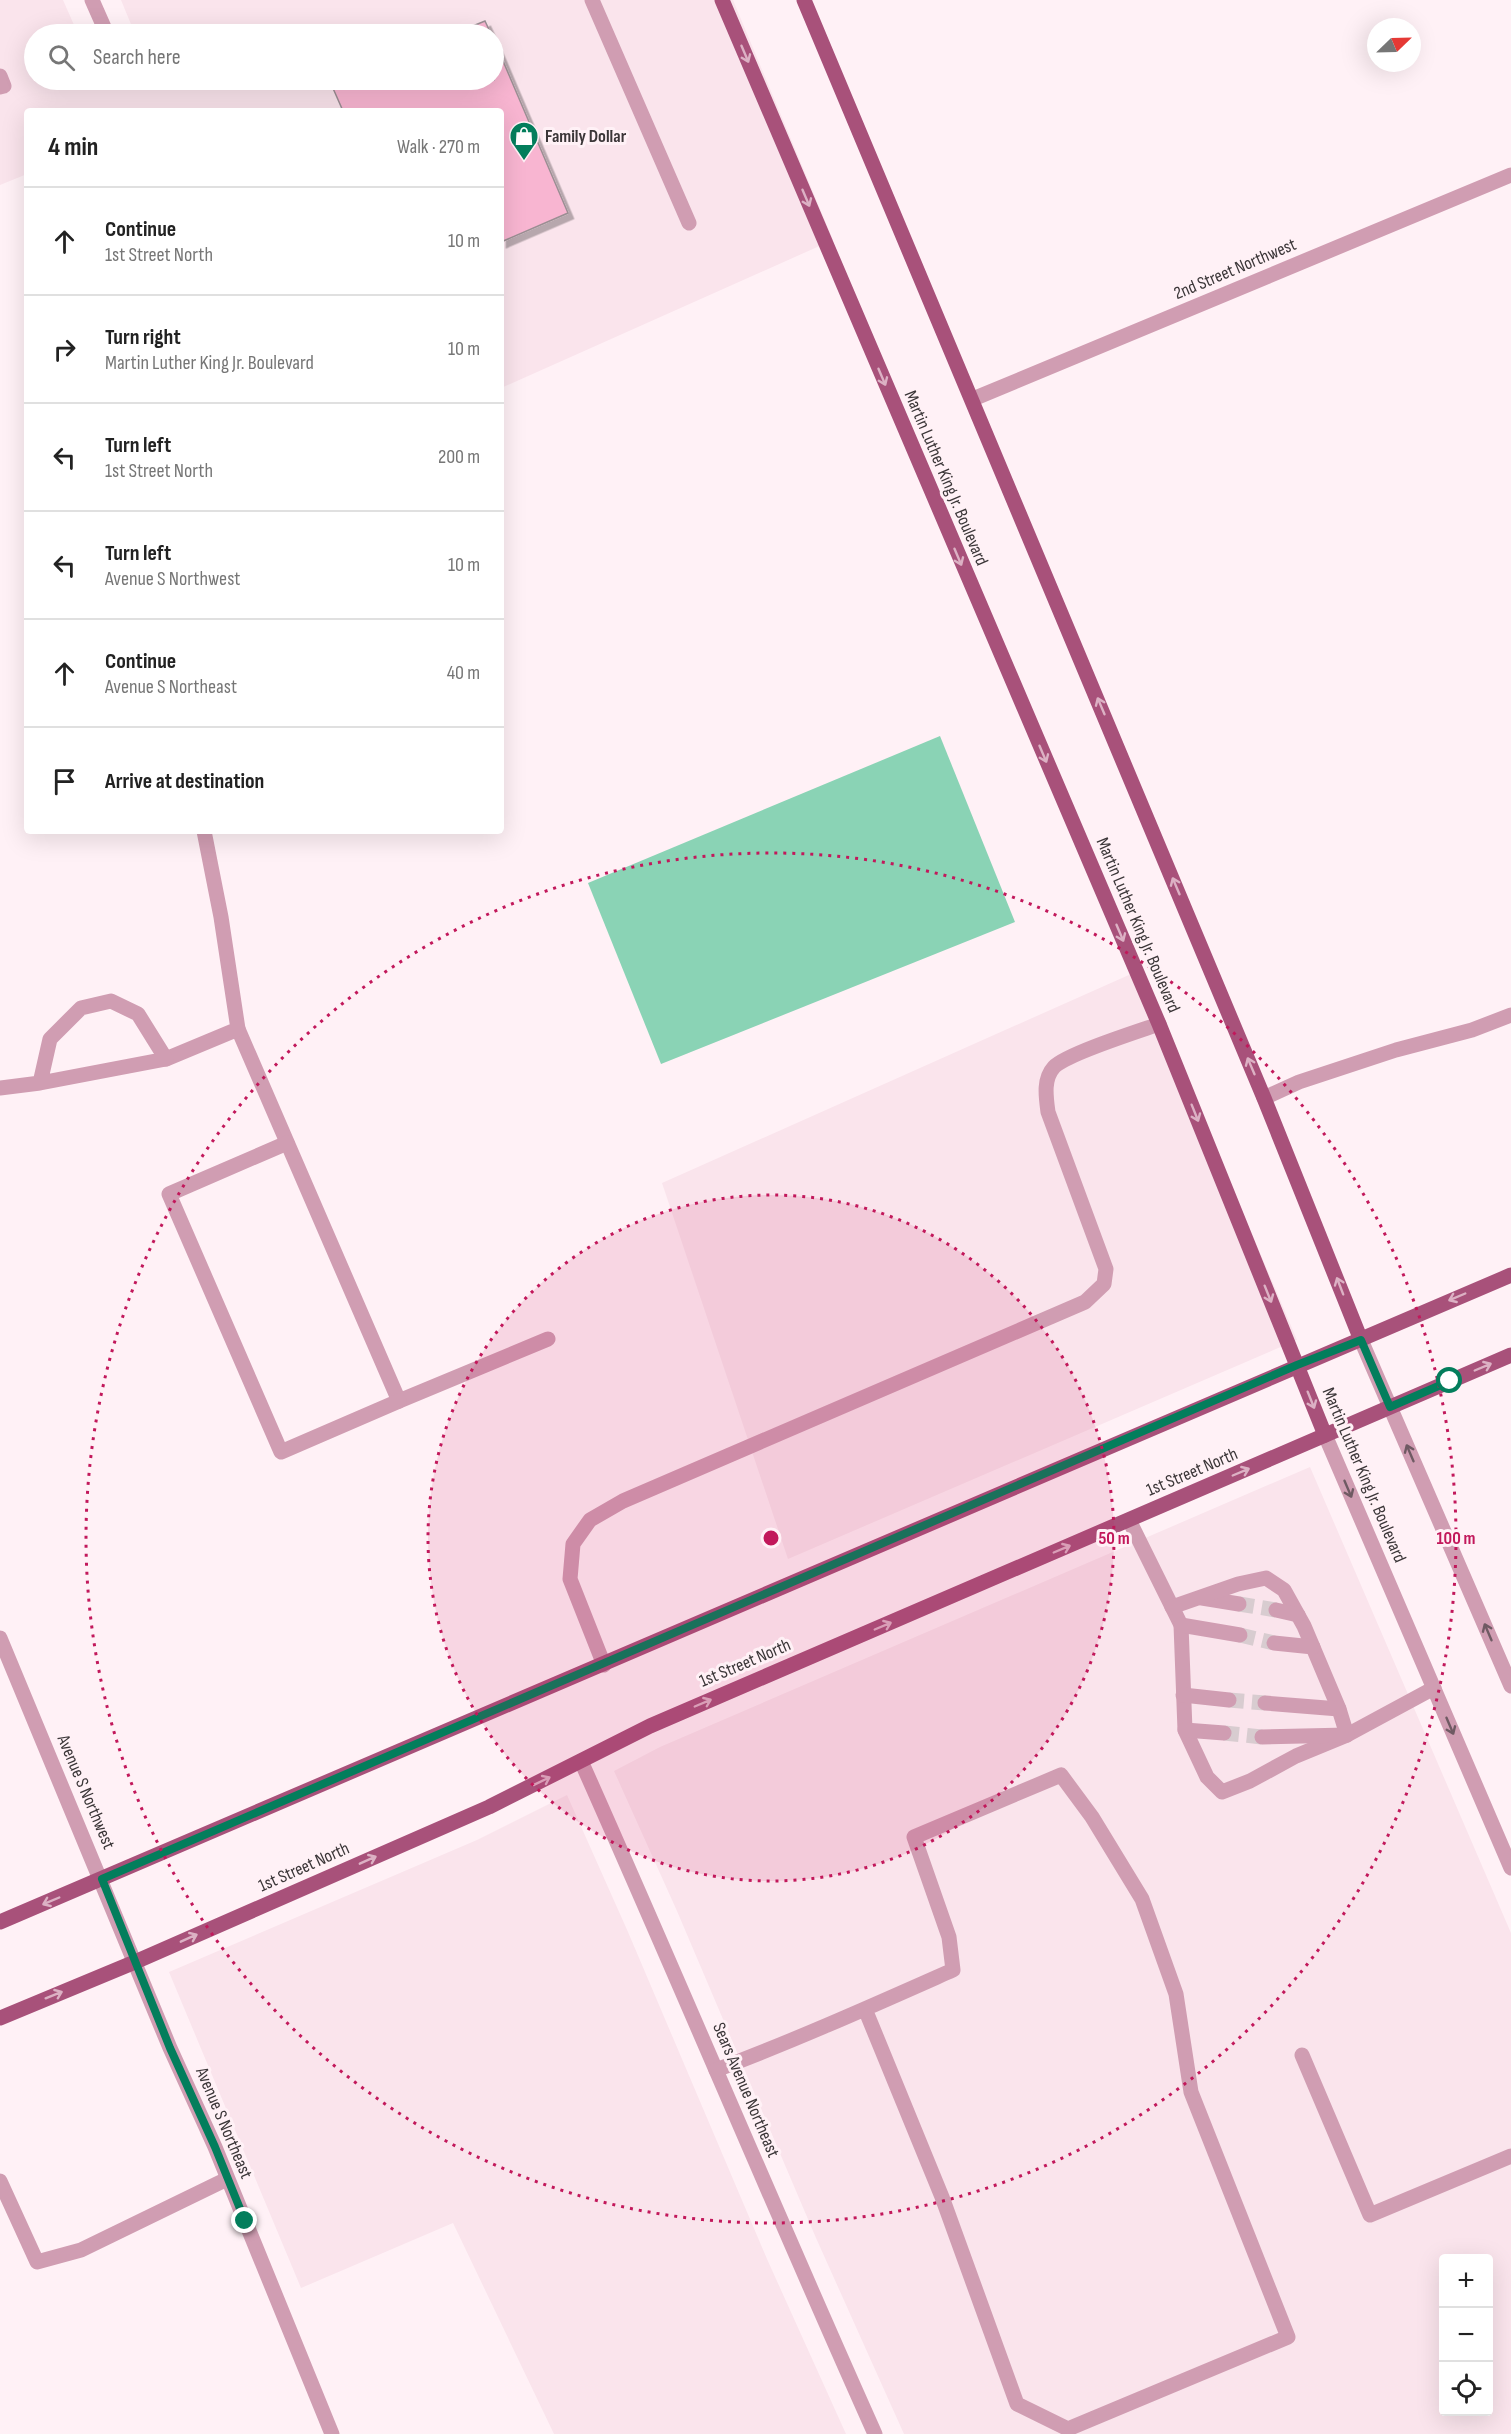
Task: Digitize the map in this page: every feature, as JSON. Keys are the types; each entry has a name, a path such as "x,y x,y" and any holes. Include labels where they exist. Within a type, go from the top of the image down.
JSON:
{"main road":[{"name":"Martin Luther King Jr. Boulevard","path":"722,0 1159,1024 1325,1436"},
{"path":"804,0 1264,1098 1361,1340"},
{"path":"0,1922 1511,1275"},
{"name":"1st Street North","path":"0,2018 135,1962 489,1807 650,1726 1511,1355"}],"street":[{"path":"92,0 103,24"},
{"path":"592,0 689,223"},
{"path":"0,76 4,86 0,87"},
{"name":"2nd Street Northwest","path":"973,399 1511,175"},
{"path":"206,834 238,1029 399,1401"},
{"path":"40,1083 50,1039 81,1008 111,1001 138,1014 166,1059"},
{"path":"1264,1098 1299,1082 1396,1050 1472,1030 1511,1015"},
{"path":"604,1665 570,1579 573,1544 590,1520 623,1500 1085,1302 1104,1284 1106,1269 1048,1112 1045,1087 1054,1067 1068,1058 1159,1024"},
{"path":"0,1088 40,1083 166,1059 238,1029"},
{"path":"287,1143 169,1194 281,1452 548,1340"},
{"path":"1361,1340 1511,1686"},
{"name":"Martin Luther King Jr. Boulevard","path":"1325,1436 1511,1868"},
{"path":"1129,1520 1181,1625 1185,1730 1207,1778 1222,1792 1250,1781 1296,1756 1347,1735 1434,1688"},
{"path":"1172,1607 1238,1584 1266,1578 1284,1590 1313,1647 1339,1709 1347,1735"},
{"path":"1199,1598 1239,1604"},
{"path":"1276,1610 1298,1614"},
{"path":"1181,1625 1240,1635"},
{"name":"Avenue S Northwest","path":"0,1638 135,1962"},
{"path":"1274,1643 1313,1647"},
{"path":"1183,1695 1228,1700"},
{"path":"1265,1703 1339,1709"},
{"path":"1185,1730 1224,1733"},
{"path":"1262,1737 1347,1735"},
{"name":"Sears Avenue Northeast","path":"581,1761 792,2249 875,2434"},
{"path":"716,2070 783,2045 953,1970 949,1937 914,1836 1061,1775 1092,1817 1142,1899 1176,1994 1191,2092 1288,2337 1068,2429 1017,2404 942,2197 865,2009"},
{"name":"Avenue S Northeast","path":"135,1962 332,2434"},
{"path":"1302,2055 1370,2215 1511,2156"},
{"path":"0,2181 37,2262 81,2250 227,2179"}],"shaded area":[{"path":"0,0 63,0 74,24 24,24 24,90 504,90 504,24 131,24 121,0 733,0 833,240 504,387 504,108 24,108 24,175 0,185"},
{"path":"940,736 1015,922 661,1064 588,883"},
{"path":"1140,970 1297,1340 788,1559 662,1183"},
{"path":"1310,1467 1511,1933 1511,2434 904,2434 816,2238 677,1911 614,1771 660,1747"},
{"path":"567,1795 767,2259 846,2434 554,2434 453,2223 301,2288 169,1972 477,1840"}],"building":[{"name":"Family Dollar","path":"504,63 568,213 504,241 504,108 342,108 334,90 504,90"}],"tunnel":[{"path":"1239,1604 1276,1610"},
{"path":"1240,1635 1274,1643"},
{"path":"1229,1700 1265,1703"},
{"path":"1224,1733 1262,1737"}],"place":[{"name":"Family Dollar","path":"524,162"}],"route":[{"path":"245,2221 215,2147 170,2048 102,1879 1297,1365 1361,1340 1390,1407 1450,1381"}]}
